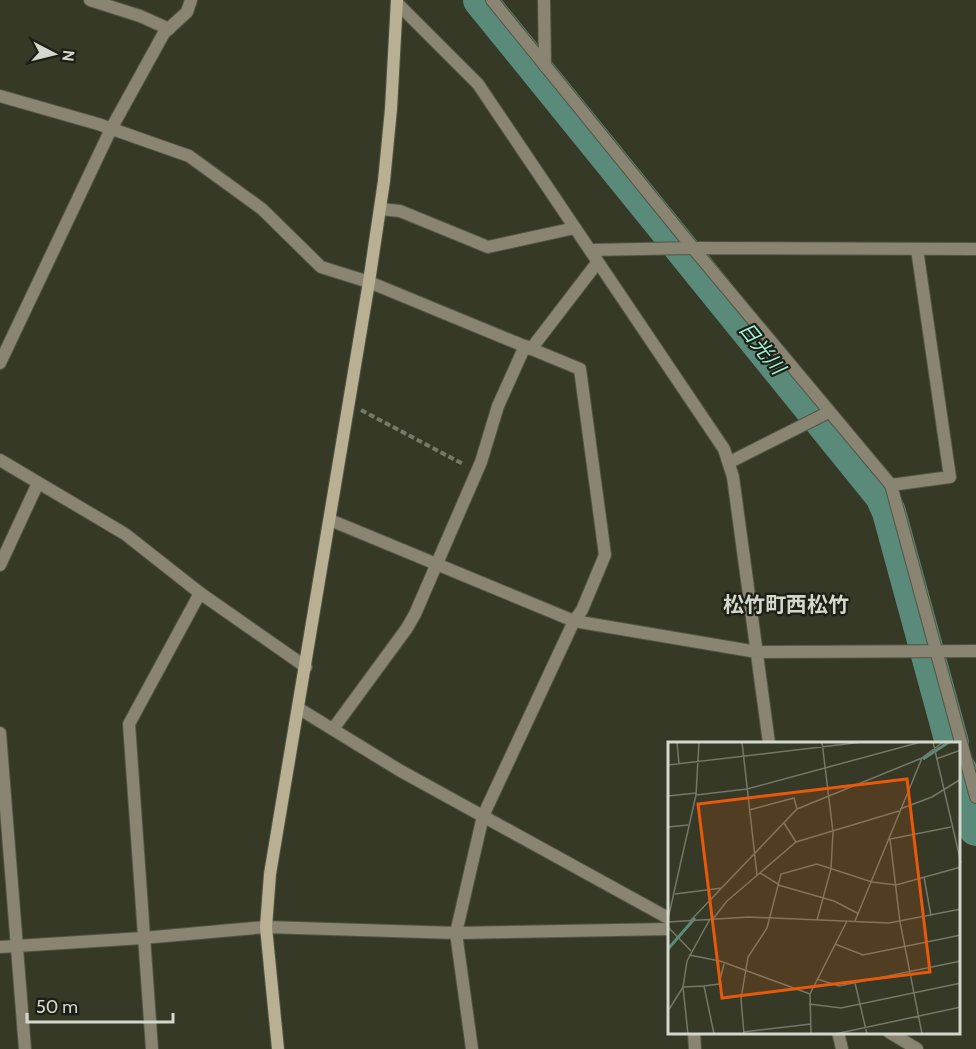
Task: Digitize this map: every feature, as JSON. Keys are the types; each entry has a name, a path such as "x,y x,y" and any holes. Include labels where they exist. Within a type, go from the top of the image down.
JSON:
{"street":[{"path":"90,0 169,28"},
{"path":"0,363 111,129 165,33 187,12 191,0"},
{"path":"492,0 686,248 823,415 891,485 930,652 959,742"},
{"path":"544,0 544,66"},
{"path":"278,1049 266,927 270,874 380,209 391,109 397,2"},
{"path":"397,2 478,84 724,449 730,462 769,742"},
{"path":"0,96 111,129 189,156 262,209 321,267 369,282 580,369 605,555 582,610 574,621 483,816 456,933 472,1049"},
{"path":"380,209 400,211 488,247 575,228"},
{"path":"891,485 950,477 917,249"},
{"path":"590,250 976,249"},
{"path":"333,729 407,628 477,472 498,406 528,347 597,263"},
{"path":"730,462 823,415"},
{"path":"0,460 124,534 200,593 306,667"},
{"path":"0,565 38,483"},
{"path":"330,520 574,621 757,652 976,651"},
{"path":"152,1049 129,724 200,593"},
{"path":"298,708 399,770 668,918"},
{"path":"0,733 25,1049"},
{"path":"961,750 976,797"},
{"path":"0,947 266,927 456,933 668,929"},
{"path":"694,1034 695,1049"},
{"path":"838,1034 842,1049"},
{"path":"893,1034 917,1049"}],"path":[{"path":"349,403 477,472"}],"waterway":[{"name":"日光川","path":"480,0 882,496 889,512 952,742"},
{"name":"日光川","path":"961,774 976,829"}],"district":[{"name":"松竹町西松竹","path":"786,605"}]}
